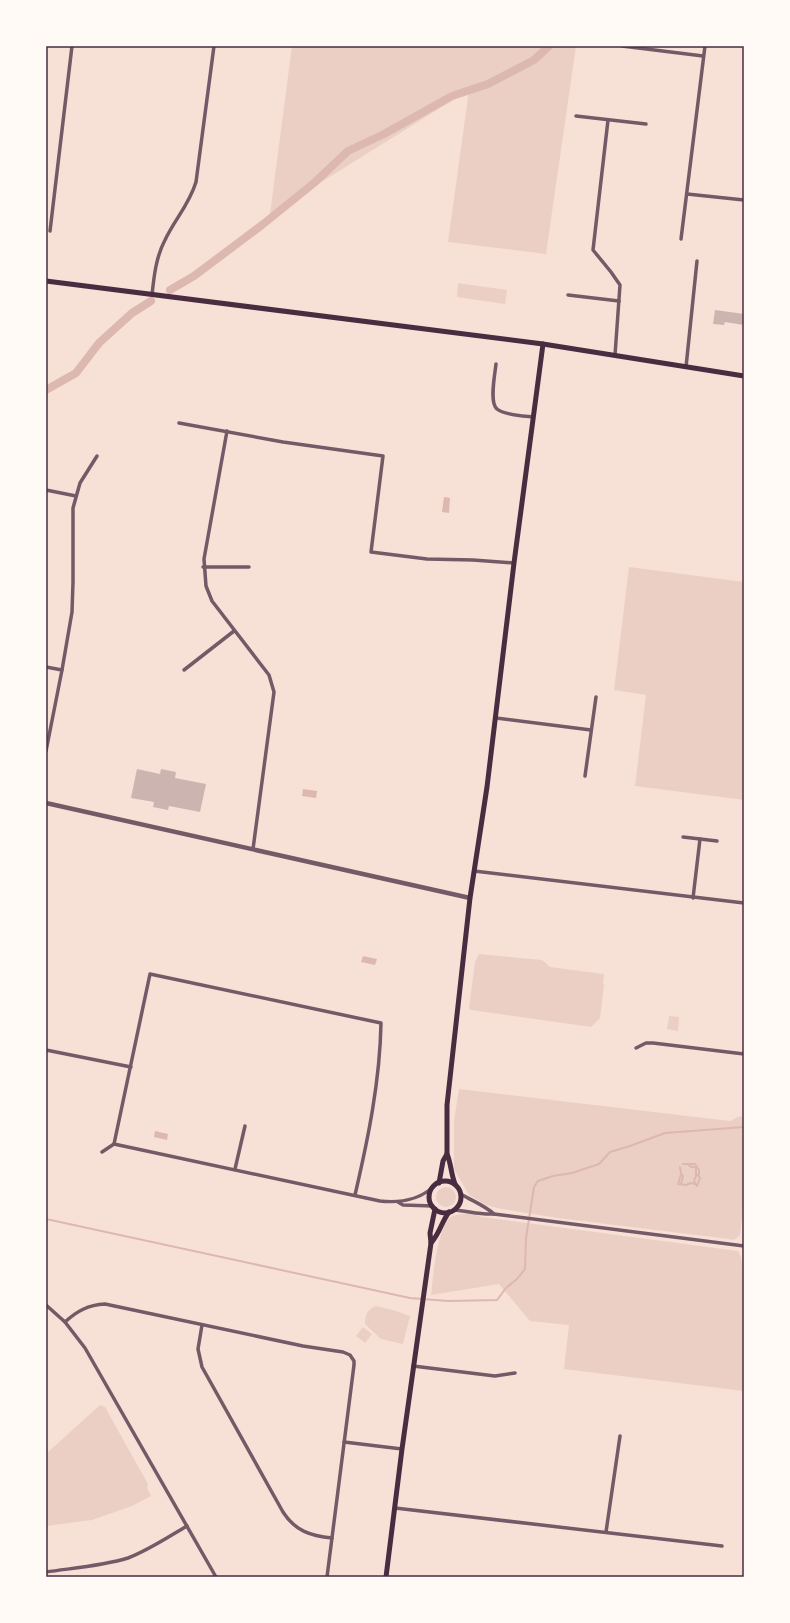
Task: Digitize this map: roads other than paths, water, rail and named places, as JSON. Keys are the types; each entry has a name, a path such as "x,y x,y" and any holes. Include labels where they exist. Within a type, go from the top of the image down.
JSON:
{"main road":[{"path":"46,281 543,344 744,376"},
{"path":"431,1243 438,1235 443,1220 460,1203 461,1194 450,1173 447,1154 448,1100 470,898 487,787 514,563 543,344"},
{"path":"439,1183 443,1161 447,1154"},
{"path":"386,1577 413,1366 431,1243 430,1233 434,1208 430,1197 432,1188 439,1183 447,1181 455,1184"},
{"path":"434,1208 442,1212 452,1211"}],"street":[{"path":"50,231 72,46"},
{"path":"152,295 155,270 162,246 190,200 196,182 214,46"},
{"path":"622,46 703,56"},
{"path":"682,239 705,46"},
{"path":"576,116 646,124"},
{"path":"608,120 592,250 620,285 615,356"},
{"path":"687,194 744,200"},
{"path":"686,367 697,261"},
{"path":"568,295 619,301"},
{"path":"496,364 492,403 497,409 506,413 533,417"},
{"path":"179,423 298,445 383,456 371,552 427,559 514,563"},
{"path":"227,431 203,567 208,594 217,608 269,674 274,692 253,849"},
{"path":"46,751 70,626 73,597 73,514 76,496 84,476 97,456"},
{"path":"46,490 76,496"},
{"path":"203,567 249,568"},
{"path":"184,670 234,630"},
{"path":"46,667 62,670"},
{"path":"585,776 596,697"},
{"path":"496,718 592,730"},
{"path":"46,803 470,898"},
{"path":"683,837 717,841"},
{"path":"693,898 700,839"},
{"path":"474,871 744,904"},
{"path":"102,1152 114,1144 150,974 381,1023 381,1041 372,1116 355,1195"},
{"path":"636,1048 653,1043 744,1054"},
{"path":"46,1050 131,1067"},
{"path":"235,1169 245,1126"},
{"path":"114,1144 355,1195 398,1202 403,1205 434,1208"},
{"path":"398,1202 403,1199 419,1197 432,1188"},
{"path":"461,1194 473,1202 486,1207 494,1214"},
{"path":"452,1211 471,1211 484,1214 494,1214 744,1246"},
{"path":"65,1322 80,1310 91,1306 105,1304 303,1346 342,1352 350,1355 354,1363 327,1577"},
{"path":"46,1305 65,1322 79,1339 216,1577"},
{"path":"202,1325 198,1349 202,1367 283,1512 290,1522 305,1532 316,1536 332,1538"},
{"path":"413,1366 495,1376 515,1373"},
{"path":"606,1532 620,1436"},
{"path":"344,1442 402,1449"},
{"path":"395,1508 722,1546"},
{"path":"46,1572 100,1564 128,1558 153,1546 187,1526"}],"waterway":[{"path":"170,290 194,276 262,225 314,183 348,151 384,134 452,96 488,84 534,60 549,46"},
{"path":"46,390 76,373 99,343 132,313 151,301"},
{"path":"46,1219 410,1298 448,1301 497,1300 506,1288 517,1279 525,1269 526,1238 534,1187 538,1181 553,1176 572,1173 599,1164 610,1152 665,1133 744,1127"},
{"path":"683,1164 695,1164 699,1170 699,1174 696,1176 694,1181 697,1186"},
{"path":"689,1165 691,1167 696,1167"},
{"path":"680,1167 681,1174 678,1184 695,1184"},
{"path":"696,1168 696,1176"},
{"path":"681,1174 683,1176 681,1184"},
{"path":"697,1186 700,1178 698,1175"}]}
